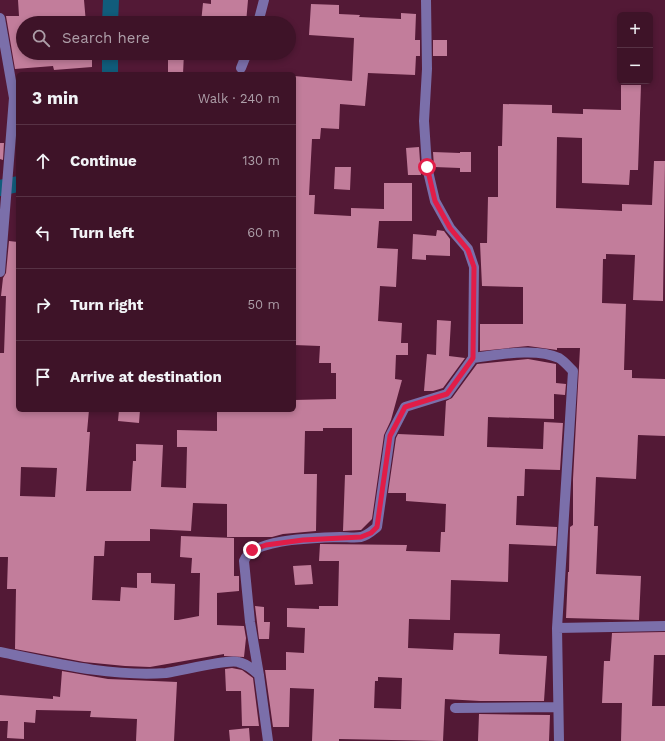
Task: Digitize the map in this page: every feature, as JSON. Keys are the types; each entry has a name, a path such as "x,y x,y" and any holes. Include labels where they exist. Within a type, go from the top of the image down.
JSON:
{"street":[{"path":"260,16 264,0"},
{"path":"268,741 250,622 244,561 247,555 266,545 303,540 361,537 371,533 377,527 390,436 405,407 447,394 473,358 474,267 468,250 450,228 435,201 427,167 424,121 427,69 426,0"},
{"path":"0,18 14,98 0,272"},
{"path":"241,68 244,60"},
{"path":"473,358 511,354 540,354 560,358 573,371 557,628 559,741"},
{"path":"557,628 665,626"},
{"path":"0,652 81,668 144,674 237,662 249,666 259,675"},
{"path":"455,708 558,707"}],"building":[{"path":"18,0 84,0 85,16 19,16"},
{"path":"211,0 248,0 247,16 202,16 203,3 211,4"},
{"path":"311,4 339,5 339,14 360,15 359,17 401,19 401,13 416,14 415,40 420,40 420,56 416,56 415,75 368,73 365,106 340,104 339,129 321,128 320,139 312,139 309,195 315,195 314,214 351,216 351,208 384,209 384,183 412,183 412,221 379,221 377,248 398,249 396,287 380,286 378,321 402,323 401,343 408,343 408,355 396,355 395,379 402,380 391,420 384,435 372,519 361,530 343,531 345,475 352,475 352,428 323,428 323,431 305,431 304,474 317,474 316,531 283,534 272,537 227,537 227,504 193,503 191,531 150,529 150,541 105,541 104,556 94,556 92,600 120,601 121,587 137,588 137,573 151,573 151,583 175,584 174,620 178,620 199,616 200,573 191,573 192,558 180,557 181,536 234,538 234,576 239,576 239,591 217,593 217,625 244,626 246,638 244,657 224,656 224,654 150,667 84,662 15,649 16,589 7,589 8,557 0,557 0,353 4,353 6,296 1,296 3,278 6,273 9,241 16,242 16,412 89,412 87,432 90,432 86,491 131,491 133,461 136,461 136,444 163,445 161,487 186,488 187,447 177,447 177,430 217,431 217,412 296,412 296,400 336,399 336,373 331,373 331,363 319,363 320,346 296,345 296,76 352,81 354,38 309,35","holes":["21,467 57,468 55,497 20,496"]},
{"path":"6,16 16,16 16,60 92,60 92,67 54,70 53,66 15,69"},
{"path":"433,40 447,40 447,56 433,56"},
{"path":"168,60 184,60 183,72 168,72"},
{"path":"621,85 641,85 638,170 630,170 629,185 582,183 582,138 557,137 556,208 622,211 622,204 652,205 654,161 665,161 663,301 633,300 635,255 606,254 606,259 603,259 602,303 626,304 624,370 632,370 632,378 665,379 665,436 638,435 636,479 596,477 594,526 598,526 596,574 641,576 639,620 566,618 570,527 573,525 573,479 580,348 557,348 557,350 528,346 480,351 480,324 523,324 523,287 482,286 480,243 487,243 488,197 498,197 498,146 502,146 503,104 552,105 552,113 583,114 583,109 621,110"},
{"path":"0,143 4,143 3,160 0,159"},
{"path":"419,147 421,175 408,175 406,148"},
{"path":"433,152 471,152 471,172 460,172 460,168 434,167"},
{"path":"335,167 351,167 350,190 334,189"},
{"path":"437,230 444,231 450,239 450,256 426,255 426,260 412,259 413,234 436,236"},
{"path":"437,320 451,321 449,356 465,358 443,388 433,391 424,391 427,354 436,355"},
{"path":"528,359 556,364 556,383 566,384 565,395 554,394 554,419 488,417 487,447 543,449 544,422 563,423 560,470 525,469 524,496 517,496 516,525 557,527 556,546 509,544 508,582 451,580 450,620 409,619 408,648 453,650 454,633 500,634 499,654 547,656 544,701 480,701 445,699 443,741 339,739 339,741 312,741 314,689 290,688 289,727 273,727 265,670 286,670 286,652 304,653 305,628 287,627 287,608 319,609 319,606 338,606 339,561 319,561 320,544 407,545 406,551 440,552 441,532 445,532 446,504 406,501 406,493 388,493 396,438 398,434 444,436 446,401 452,398 477,364","holes":["378,677 402,678 401,709 374,708 375,681 378,681"]},
{"path":"119,412 140,412 139,423 118,421"},
{"path":"311,565 313,584 295,585 293,566"},
{"path":"255,606 264,607 264,622 270,622 269,639 259,639"},
{"path":"665,632 665,655 654,655 652,706 665,706 665,741 621,741 622,703 602,703 604,661 610,661 612,633"},
{"path":"232,668 242,670 253,678 259,726 242,726 241,691 226,691 225,669"},
{"path":"62,671 108,679 177,682 174,741 136,741 137,719 90,717 91,711 36,710 35,723 24,722 24,739 7,738 8,721 0,721 0,695 53,699 53,696 60,697"},
{"path":"479,714 550,715 549,741 478,741"},
{"path":"249,728 250,741 230,741 229,730"}],"waterway":[{"path":"110,16 111,0"},
{"path":"110,60 110,72"},
{"path":"0,188 16,184"}],"route":[{"path":"252,550 266,545 303,540 361,537 371,533 377,527 390,436 405,407 447,394 473,358 474,267 468,250 450,228 435,201 427,167"}]}
